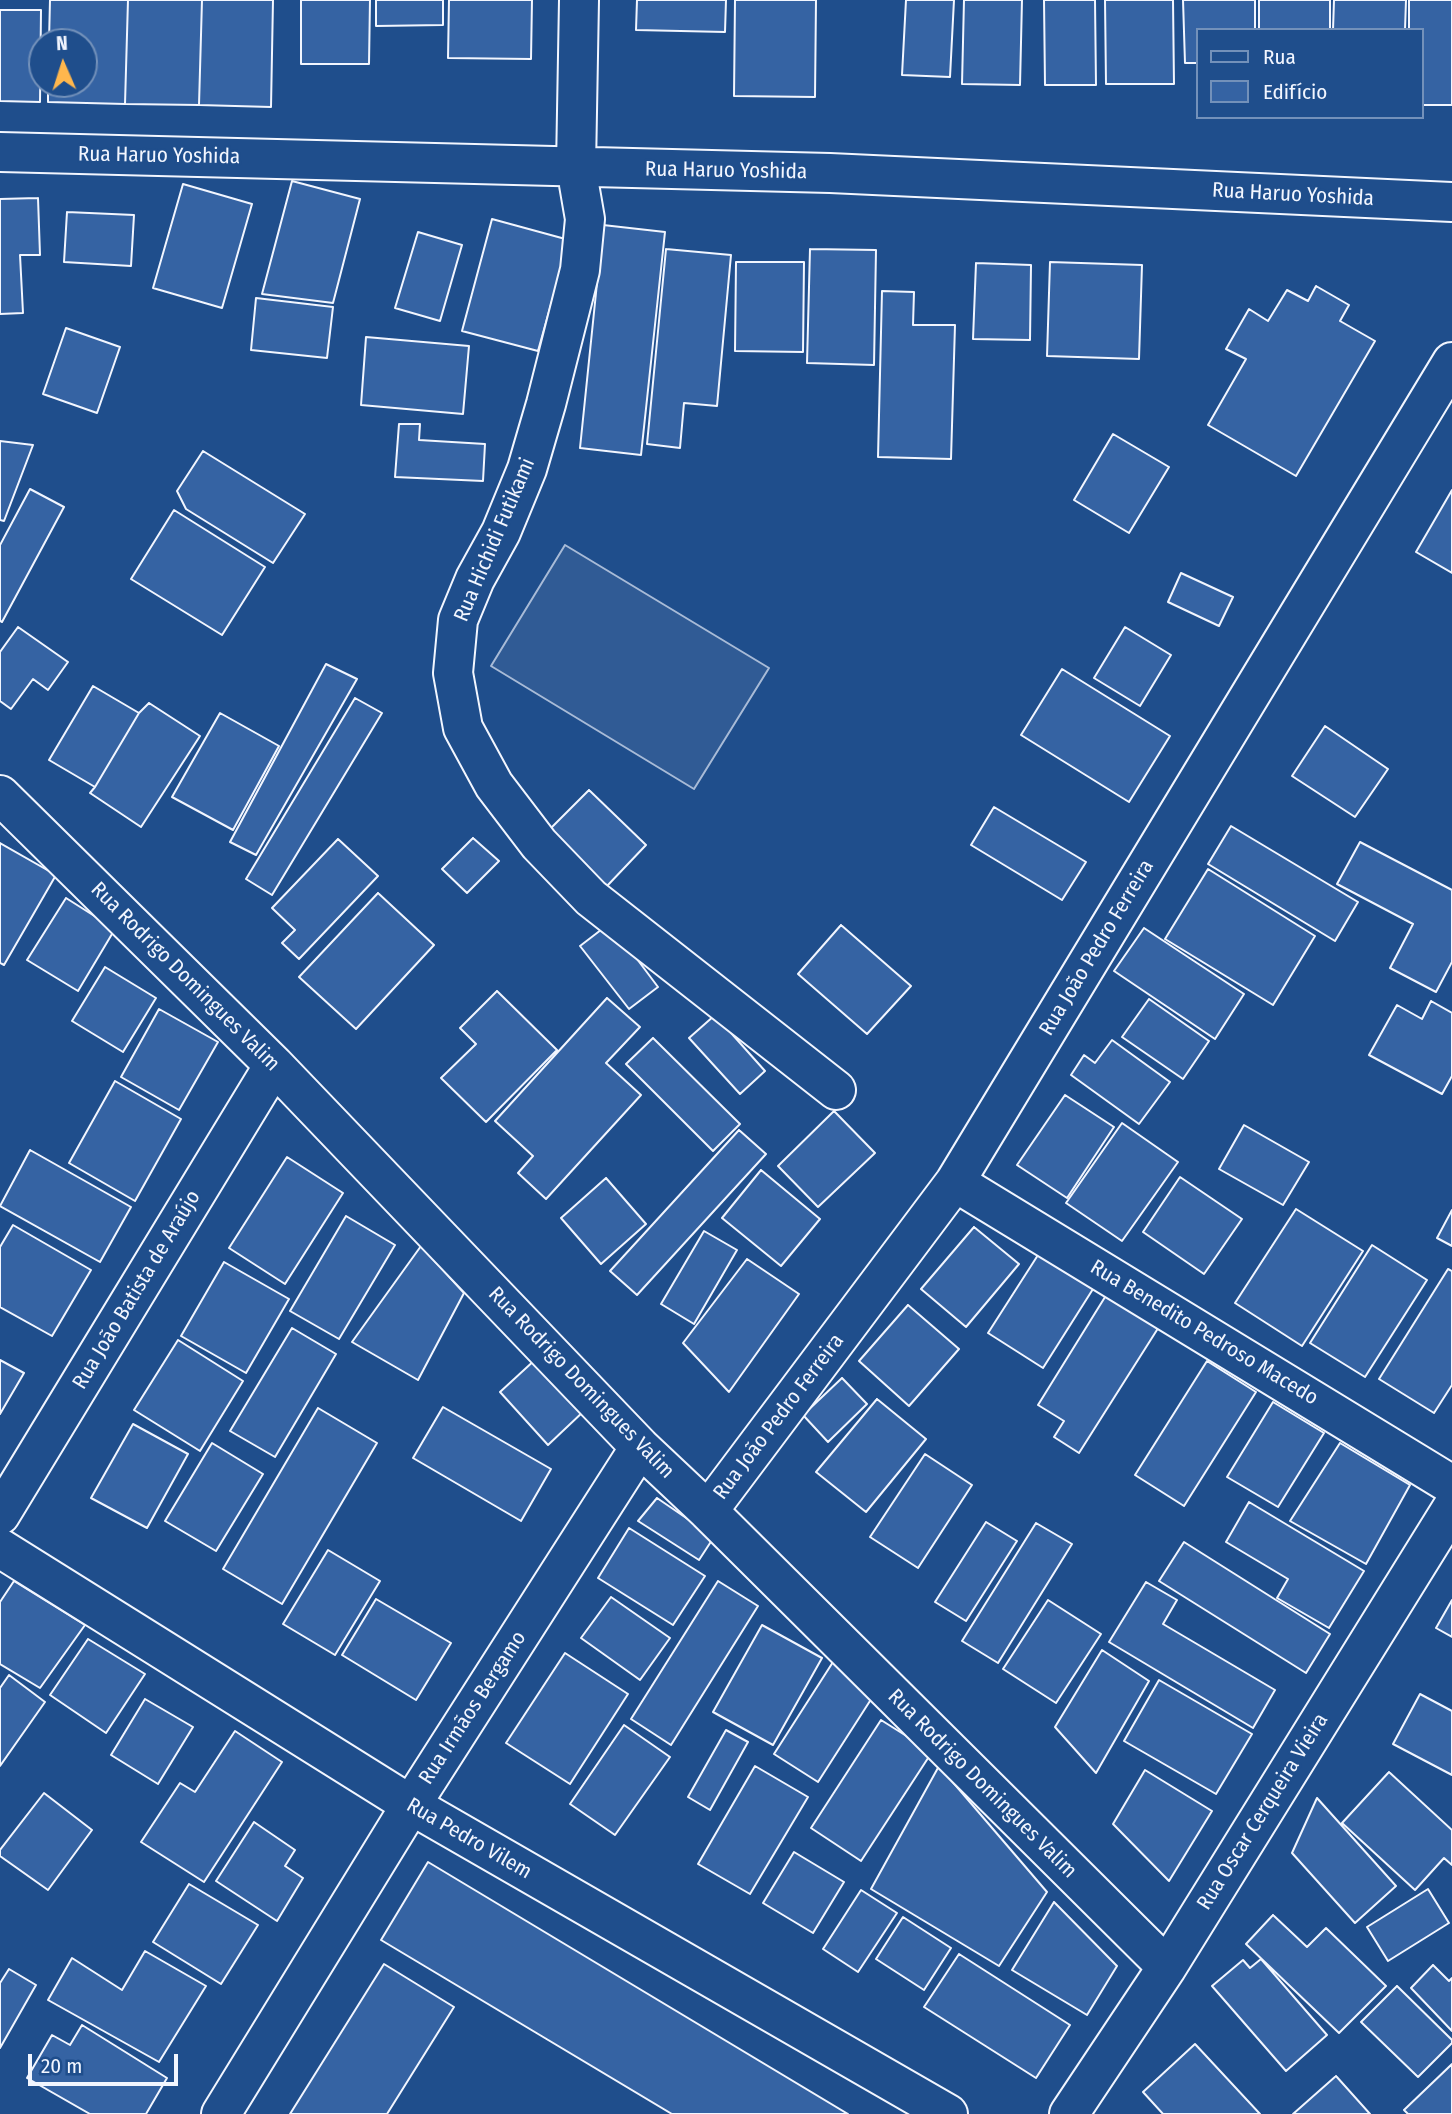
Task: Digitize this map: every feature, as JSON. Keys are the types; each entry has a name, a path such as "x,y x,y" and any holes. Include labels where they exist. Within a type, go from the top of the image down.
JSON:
{"street":[{"name":"Rua Hichidi Futikami","path":"579,0 576,167 584,219 580,270 547,404 527,469 501,532 475,579 457,620 453,673 463,728 494,785 539,844 591,898 836,1090"},
{"name":"Rua Haruo Yoshida","path":"0,152 830,173 1452,202"},
{"name":"Rua João Pedro Ferreira","path":"708,1511 955,1182 1452,362"},
{"name":"Rua Rodrigo Domingues Valim","path":"0,795 274,1065 640,1447 708,1511 1167,1967"},
{"name":"Rua João Batista de Araújo","path":"0,1515 274,1065"},
{"name":"Rua Benedito Pedroso Macedo","path":"955,1182 1452,1485"},
{"name":"Rua Irmãos Bergamo","path":"221,2114 411,1805 640,1447"},
{"name":"Rua Oscar Cerqueira Vieira","path":"1069,2114 1167,1967 1452,1508"},
{"name":"Rua Pedro Vilem","path":"0,1548 411,1805 948,2114"}],"shaded area":[{"path":"565,545 769,668 694,789 491,666"}],"building":[{"path":"50,0 128,0 125,104 48,102 48,98 98,98 98,28 49,28"},
{"path":"128,0 202,0 199,105 125,104"},
{"path":"202,0 273,0 271,107 199,105"},
{"path":"301,0 370,0 369,64 301,64"},
{"path":"376,0 443,0 443,25 376,26"},
{"path":"449,0 532,0 531,59 448,58"},
{"path":"637,0 726,0 725,32 636,30"},
{"path":"735,0 816,0 815,97 734,96"},
{"path":"906,0 954,0 950,77 902,75"},
{"path":"964,0 1022,0 1020,85 962,84"},
{"path":"1044,0 1095,0 1096,85 1045,85"},
{"path":"1105,0 1173,0 1174,84 1106,84"},
{"path":"1183,0 1255,0 1255,28 1196,28 1196,63 1185,63"},
{"path":"1259,0 1330,0 1330,28 1259,28"},
{"path":"1334,0 1406,0 1405,28 1333,28"},
{"path":"1409,0 1452,0 1452,105 1424,105 1424,28 1409,28"},
{"path":"0,10 41,10 41,28 28,28 28,98 40,98 40,102 0,101"},
{"path":"292,181 360,199 333,303 262,294"},
{"path":"183,184 252,204 222,308 153,288"},
{"path":"38,198 40,255 20,255 23,313 0,314 0,199"},
{"path":"67,212 134,215 131,266 64,262"},
{"path":"492,219 569,240 538,351 462,331"},
{"path":"603,225 665,232 641,455 580,448"},
{"path":"418,232 462,245 440,321 395,308"},
{"path":"666,249 731,255 717,406 684,403 680,448 647,444"},
{"path":"810,249 876,250 874,365 807,363"},
{"path":"736,262 804,262 803,352 735,351"},
{"path":"1050,262 1142,265 1139,359 1047,356"},
{"path":"976,263 1031,265 1030,340 973,339"},
{"path":"1316,286 1349,305 1340,321 1375,341 1296,476 1208,425 1246,359 1226,349 1249,309 1268,321 1287,290 1308,301"},
{"path":"882,291 914,292 913,325 955,325 951,459 878,457"},
{"path":"256,298 333,307 327,358 251,350"},
{"path":"66,328 120,347 97,413 43,394"},
{"path":"366,337 469,346 463,414 361,405"},
{"path":"399,424 420,424 419,440 485,444 483,481 395,477"},
{"path":"1113,434 1169,467 1129,533 1074,500"},
{"path":"0,441 33,445 4,521 0,520"},
{"path":"203,451 305,514 273,563 186,509 177,491"},
{"path":"30,489 64,507 2,622 0,545"},
{"path":"1452,490 1452,573 1416,552"},
{"path":"174,510 265,567 222,635 131,579"},
{"path":"1181,573 1233,597 1219,626 1168,602"},
{"path":"18,627 68,662 48,690 33,679 11,709 0,701 0,652"},
{"path":"1125,627 1171,655 1140,706 1094,678"},
{"path":"326,664 357,679 256,855 230,842"},
{"path":"1062,669 1170,736 1129,802 1021,735"},
{"path":"93,686 139,713 95,787 49,760"},
{"path":"355,698 382,713 272,895 246,879"},
{"path":"149,703 200,736 141,827 90,793 139,713"},
{"path":"220,713 279,746 233,830 172,797"},
{"path":"1325,726 1388,769 1355,817 1292,776"},
{"path":"589,790 646,845 607,886 549,830"},
{"path":"994,807 1086,862 1062,900 971,845"},
{"path":"1231,826 1358,902 1335,941 1208,864"},
{"path":"473,838 499,861 467,893 442,869"},
{"path":"338,839 378,876 299,959 282,943 295,930 272,908"},
{"path":"1360,842 1452,890 1452,962 1436,992 1390,968 1413,924 1337,884"},
{"path":"0,843 56,875 4,965 0,963"},
{"path":"1208,869 1315,936 1273,1005 1165,939"},
{"path":"378,893 434,945 356,1029 299,977"},
{"path":"66,898 115,929 78,991 27,960"},
{"path":"610,923 658,987 629,1009 580,946"},
{"path":"841,925 911,986 867,1034 798,974"},
{"path":"1144,928 1244,994 1215,1039 1114,971"},
{"path":"105,967 156,998 123,1052 72,1021"},
{"path":"497,991 557,1050 486,1122 441,1078 476,1044 460,1028"},
{"path":"607,998 640,1027 606,1063 641,1095 546,1199 518,1173 533,1156 495,1121"},
{"path":"1149,999 1209,1041 1183,1079 1122,1037"},
{"path":"1431,1001 1452,1013 1452,1076 1442,1094 1369,1055 1397,1005 1422,1019"},
{"path":"159,1009 218,1042 179,1110 121,1077"},
{"path":"715,1015 765,1071 740,1094 689,1038"},
{"path":"653,1038 740,1124 713,1151 626,1064"},
{"path":"1112,1040 1170,1082 1139,1124 1071,1075 1084,1055 1095,1063"},
{"path":"115,1081 181,1119 135,1201 69,1163"},
{"path":"1065,1095 1114,1127 1067,1198 1017,1165"},
{"path":"834,1111 875,1153 818,1207 778,1166"},
{"path":"1122,1123 1178,1162 1122,1241 1066,1203"},
{"path":"1244,1125 1309,1162 1283,1205 1219,1169"},
{"path":"739,1130 766,1154 637,1295 610,1271"},
{"path":"30,1150 131,1207 100,1262 0,1206"},
{"path":"287,1157 343,1193 285,1284 229,1248"},
{"path":"761,1170 820,1219 781,1266 722,1218"},
{"path":"1180,1177 1242,1219 1204,1274 1143,1232"},
{"path":"606,1178 646,1224 601,1264 561,1218"},
{"path":"1296,1209 1363,1251 1302,1346 1235,1303"},
{"path":"1452,1210 1452,1246 1437,1238"},
{"path":"346,1216 395,1245 339,1339 290,1311"},
{"path":"13,1225 91,1270 52,1336 0,1307 0,1247"},
{"path":"974,1227 1019,1264 966,1327 921,1289"},
{"path":"704,1231 737,1250 694,1324 661,1304"},
{"path":"1372,1245 1427,1280 1365,1377 1310,1343"},
{"path":"421,1246 464,1293 418,1380 352,1342"},
{"path":"1038,1255 1093,1289 1043,1368 988,1333"},
{"path":"747,1259 799,1294 729,1392 683,1343"},
{"path":"224,1262 289,1299 246,1373 181,1336"},
{"path":"1448,1269 1452,1271 1452,1385 1434,1413 1379,1379"},
{"path":"1110,1289 1162,1322 1079,1453 1054,1437 1064,1421 1038,1405"},
{"path":"908,1305 959,1349 909,1406 859,1361"},
{"path":"292,1328 336,1354 275,1457 230,1431"},
{"path":"178,1340 243,1381 200,1451 134,1410"},
{"path":"537,1358 585,1410 548,1445 500,1392"},
{"path":"0,1360 24,1373 0,1414"},
{"path":"1207,1361 1256,1392 1184,1506 1135,1475"},
{"path":"842,1378 867,1404 828,1442 803,1415"},
{"path":"877,1399 926,1439 866,1512 816,1472"},
{"path":"1273,1402 1324,1433 1278,1507 1227,1477"},
{"path":"443,1407 551,1469 521,1521 413,1458"},
{"path":"318,1408 377,1443 282,1604 223,1569"},
{"path":"133,1424 188,1454 147,1528 91,1498"},
{"path":"212,1443 263,1474 216,1551 165,1521"},
{"path":"1340,1443 1410,1485 1366,1564 1290,1521"},
{"path":"925,1454 972,1485 918,1568 870,1537"},
{"path":"657,1498 714,1537 699,1560 638,1521"},
{"path":"1249,1502 1364,1571 1329,1628 1277,1598 1288,1579 1226,1542"},
{"path":"986,1522 1017,1541 966,1621 935,1602"},
{"path":"1036,1523 1072,1544 998,1663 962,1641"},
{"path":"629,1528 705,1576 673,1625 598,1578"},
{"path":"1184,1542 1330,1634 1306,1673 1159,1581"},
{"path":"328,1550 380,1581 335,1655 283,1624"},
{"path":"14,1581 85,1625 40,1688 0,1664 0,1602"},
{"path":"718,1581 758,1606 671,1745 631,1719"},
{"path":"1146,1582 1177,1600 1163,1624 1275,1690 1253,1728 1109,1642"},
{"path":"611,1597 670,1638 640,1680 581,1638"},
{"path":"376,1599 451,1643 416,1700 342,1655"},
{"path":"1048,1600 1101,1634 1056,1703 1003,1669"},
{"path":"1452,1600 1452,1637 1436,1628"},
{"path":"762,1625 822,1658 773,1745 713,1712"},
{"path":"88,1639 145,1674 106,1733 50,1695"},
{"path":"1102,1650 1149,1681 1096,1773 1055,1727"},
{"path":"565,1653 628,1694 570,1784 506,1743"},
{"path":"833,1662 877,1690 818,1782 774,1754"},
{"path":"9,1675 45,1702 0,1766 0,1688"},
{"path":"1159,1680 1252,1734 1216,1794 1124,1741"},
{"path":"1420,1694 1452,1711 1452,1775 1393,1744"},
{"path":"145,1699 193,1727 158,1784 111,1755"},
{"path":"881,1720 932,1752 861,1861 811,1828"},
{"path":"624,1725 670,1757 615,1835 570,1804"},
{"path":"726,1730 748,1742 710,1810 688,1797"},
{"path":"235,1731 282,1762 204,1882 141,1842 180,1783 195,1792"},
{"path":"755,1766 808,1797 750,1894 698,1864"},
{"path":"939,1766 1047,1892 999,1966 871,1889"},
{"path":"1145,1770 1212,1811 1169,1881 1113,1824"},
{"path":"1389,1772 1452,1830 1452,1865 1444,1858 1415,1890 1342,1823"},
{"path":"44,1793 92,1830 48,1890 0,1856 0,1850"},
{"path":"1317,1798 1396,1886 1355,1923 1292,1853"},
{"path":"254,1822 295,1850 285,1866 303,1878 277,1921 216,1881"},
{"path":"794,1852 844,1882 813,1933 763,1903"},
{"path":"428,1862 848,2114 672,2114 381,1940"},
{"path":"189,1884 258,1925 221,1984 153,1942"},
{"path":"1428,1889 1449,1923 1388,1961 1367,1927"},
{"path":"861,1890 897,1913 858,1972 823,1949"},
{"path":"1054,1902 1117,1966 1087,2015 1012,1970"},
{"path":"1273,1915 1307,1947 1326,1928 1386,1986 1339,2033 1246,1944"},
{"path":"903,1917 951,1948 924,1990 876,1959"},
{"path":"145,1951 206,1986 159,2062 48,2000 72,1958 122,1990"},
{"path":"959,1954 1070,2025 1036,2078 924,2007"},
{"path":"1261,1959 1327,2035 1286,2071 1212,1986 1243,1960 1250,1968"},
{"path":"384,1964 454,2007 387,2114 290,2114"},
{"path":"1433,1965 1449,1981 1452,1978 1452,2031 1411,1988"},
{"path":"9,1969 36,1985 0,2048 0,1983"},
{"path":"1397,1986 1452,2040 1418,2077 1361,2022"},
{"path":"82,2025 167,2078 146,2114 90,2114 27,2078 52,2035 70,2045"},
{"path":"1195,2044 1260,2114 1163,2114 1143,2092"},
{"path":"1452,2064 1452,2114 1408,2114 1404,2110"},
{"path":"1336,2076 1370,2114 1293,2114"}]}
